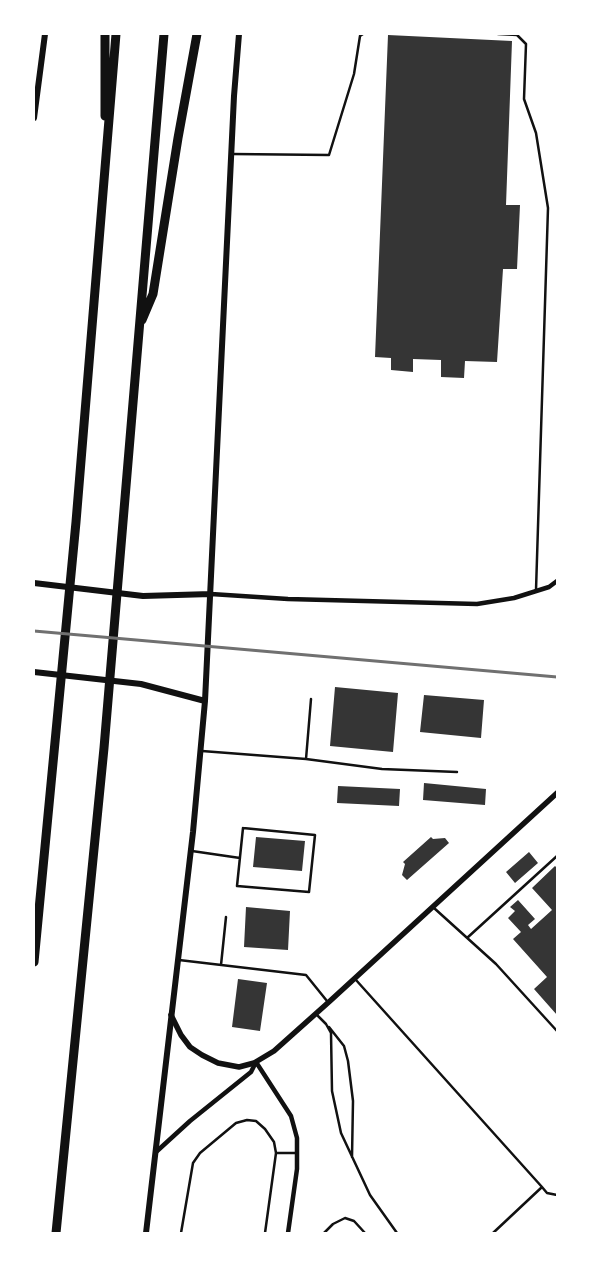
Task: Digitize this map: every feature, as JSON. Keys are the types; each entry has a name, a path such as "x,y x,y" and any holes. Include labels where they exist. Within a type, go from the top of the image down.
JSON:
{"highway":[{"path":"104,201 105,34"},
{"path":"34,962 76,522 104,201 116,34"},
{"path":"56,1233 104,748 164,34"},
{"path":"141,322 147,314 153,294 197,34"}],"main road":[{"path":"34,118 45,34"},
{"path":"146,1233 191,851 204,701 211,594 231,154 239,34"},
{"path":"34,583 143,596 211,594"},
{"path":"34,672 141,684 204,701"}],"street":[{"path":"211,594 288,599 477,604 514,598 536,591 557,581"},
{"path":"171,1015 190,1047 202,1056 218,1063 239,1067 256,1062 274,1050 328,1003 557,793"},
{"path":"156,1152 190,1121 251,1072 256,1062"},
{"path":"256,1062 291,1116 297,1138 288,1233"}],"lane":[{"path":"231,154 329,155 354,74 360,36 363,34"},
{"path":"498,34 517,35 526,44 524,99 536,133 548,208 536,591"},
{"path":"306,759 311,699"},
{"path":"200,751 306,759 382,769 457,772"},
{"path":"243,828 315,835 309,892 237,886 240,858 243,828"},
{"path":"191,851 240,858"},
{"path":"467,938 557,856"},
{"path":"432,907 496,964 557,1031"},
{"path":"221,965 226,917"},
{"path":"178,960 306,975 328,1003"},
{"path":"355,978 547,1193 557,1195"},
{"path":"316,1013 344,1046 348,1061 353,1101 352,1159"},
{"path":"326,1024 332,1039 330,1068 334,1107 352,1159 370,1195 397,1233"},
{"path":"181,1233 193,1163 200,1153 236,1123 247,1120 256,1121 265,1129 274,1142 276,1153 265,1233"},
{"path":"276,1153 297,1153"},
{"path":"493,1233 542,1187"},
{"path":"324,1233 333,1224 345,1218 354,1221 365,1233"}],"building":[{"path":"388,35 512,41 506,205 520,205 517,269 503,269 497,362 465,361 464,378 441,377 441,360 413,359 413,372 391,370 391,358 375,357"},
{"path":"335,687 398,693 393,752 330,746"},
{"path":"424,695 484,700 481,738 420,732"},
{"path":"424,783 486,789 485,805 423,800"},
{"path":"338,786 400,789 399,806 337,803"},
{"path":"256,837 305,841 302,871 253,867"},
{"path":"431,837 433,839 445,838 449,843 407,880 402,875 405,864 403,862"},
{"path":"529,852 538,863 515,883 506,872"},
{"path":"555,866 557,868 557,1015 534,989 547,977 513,939 521,932 508,918 515,911 510,907 518,900 535,919 528,925 531,929 552,910 532,888"},
{"path":"246,907 290,911 288,950 244,947"},
{"path":"238,979 267,983 260,1031 232,1027"}],"railway":[{"path":"34,631 557,677"}]}
